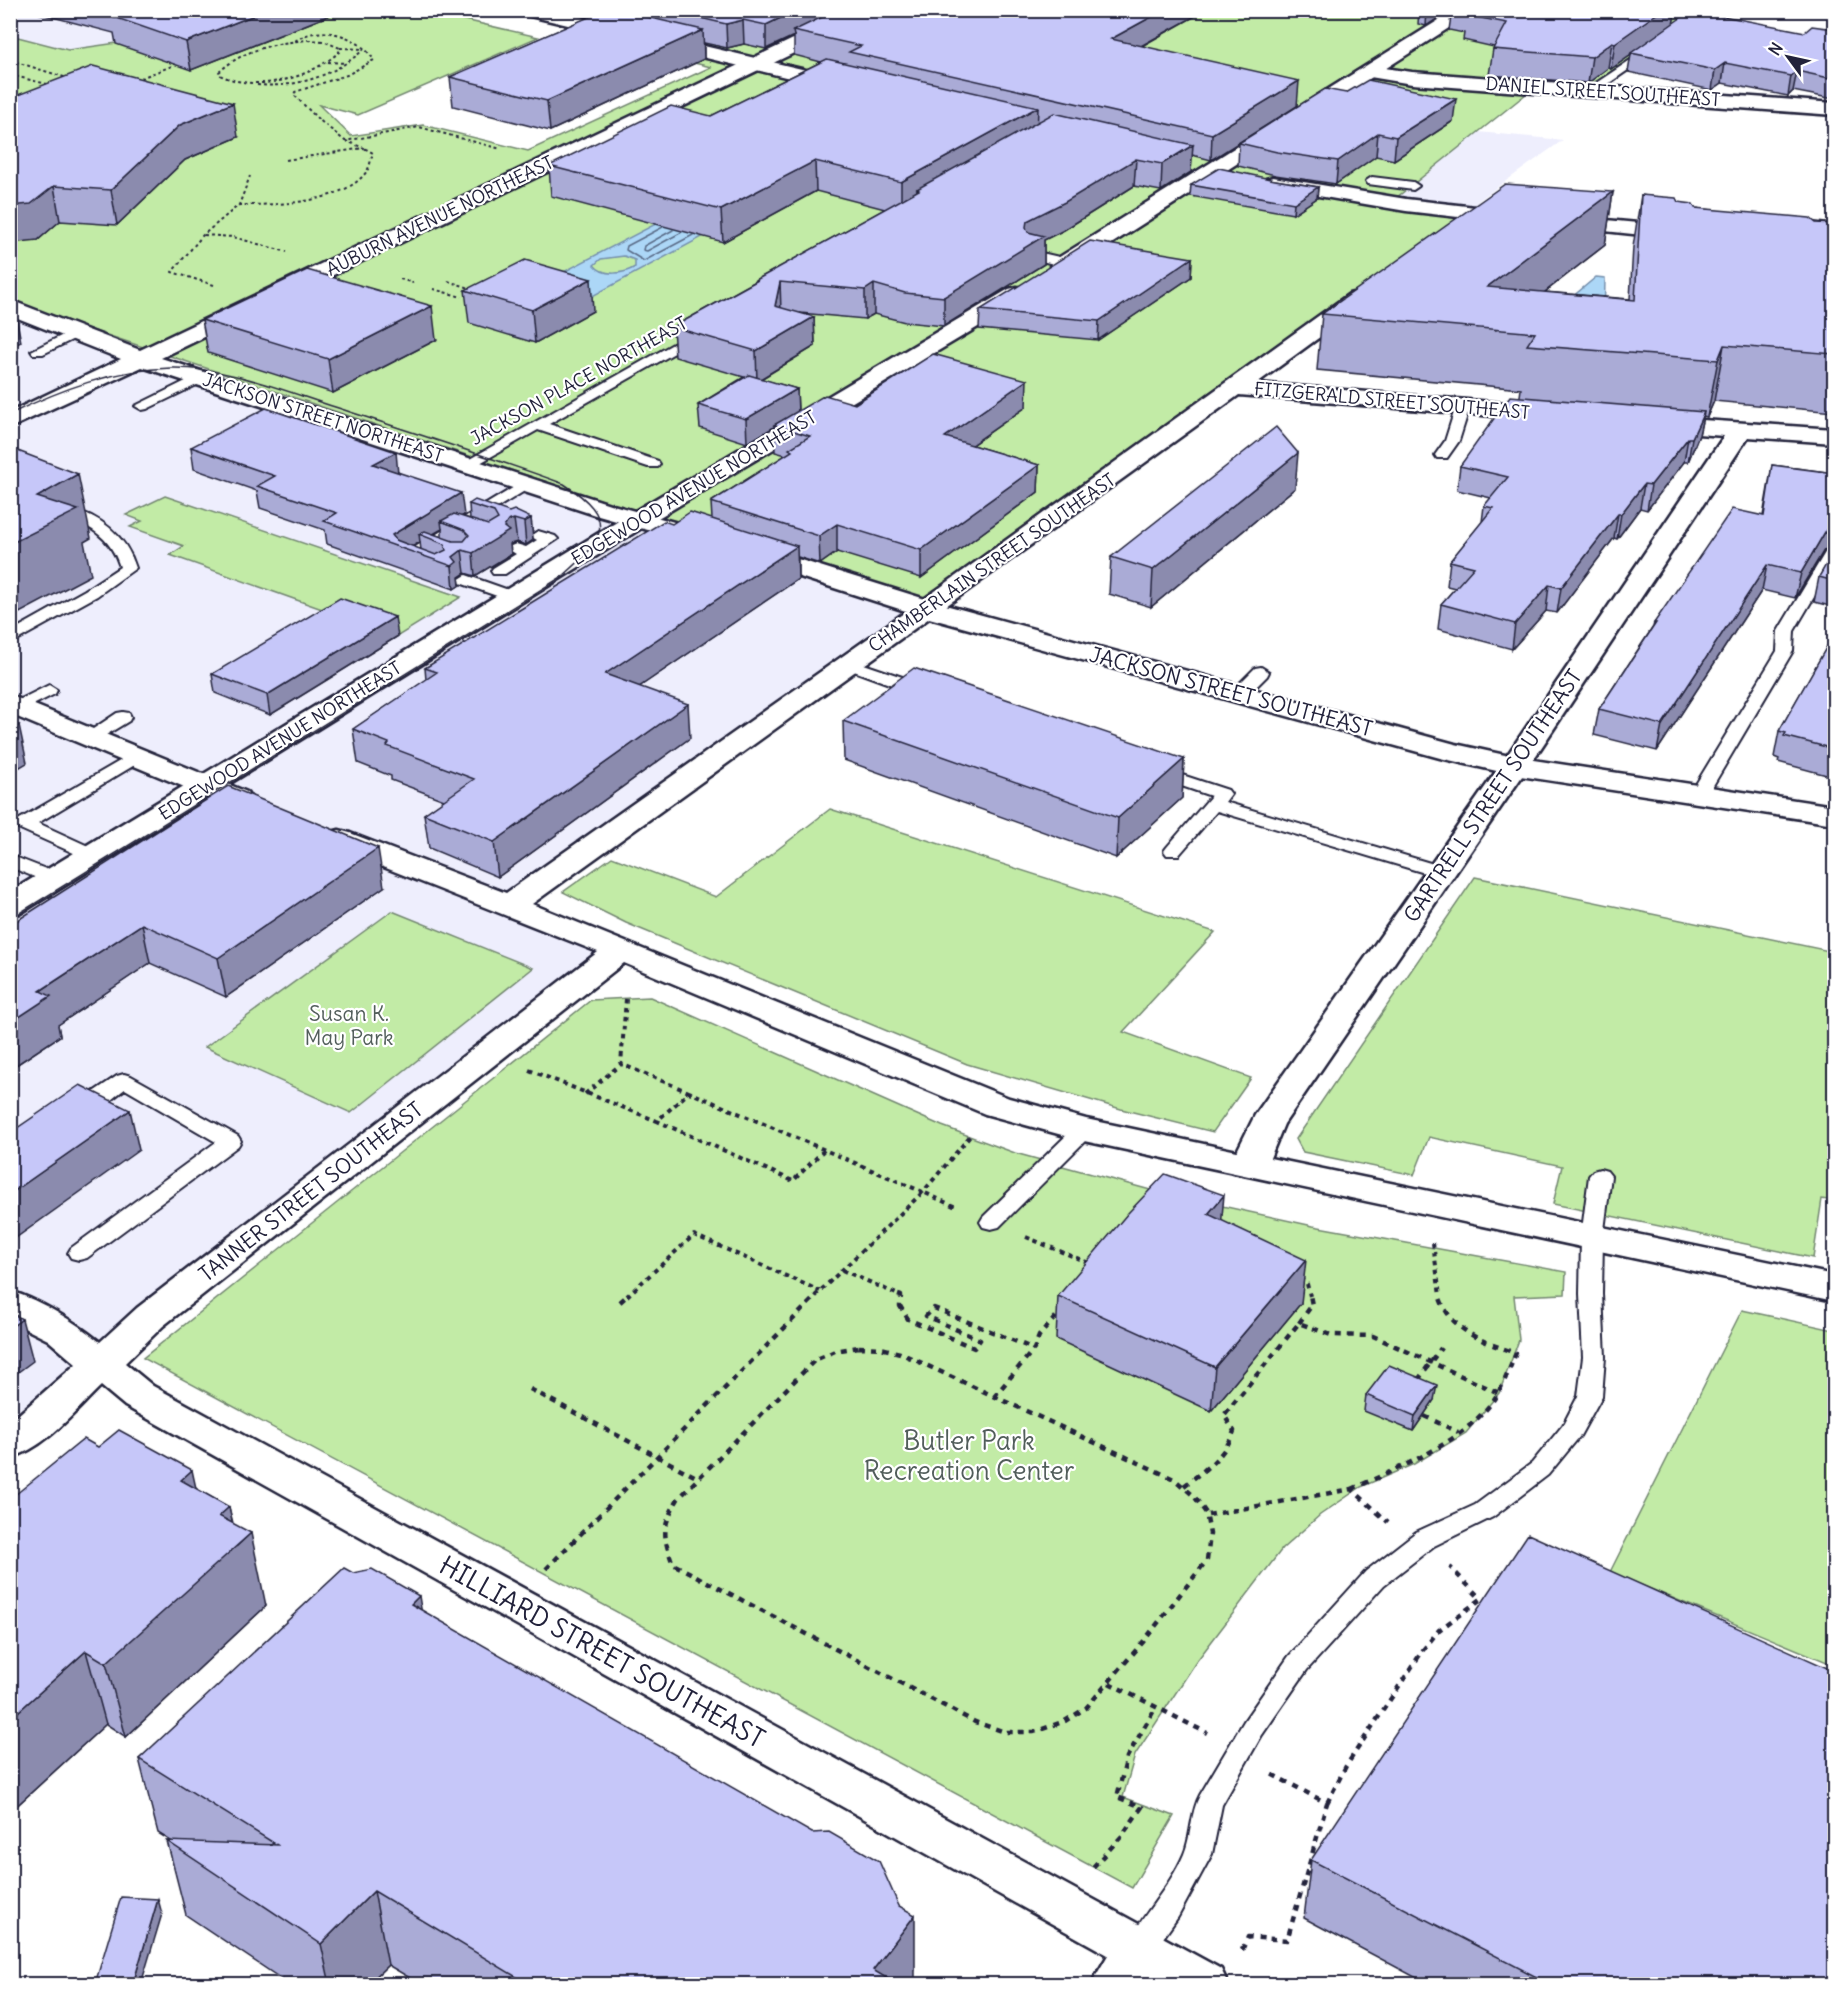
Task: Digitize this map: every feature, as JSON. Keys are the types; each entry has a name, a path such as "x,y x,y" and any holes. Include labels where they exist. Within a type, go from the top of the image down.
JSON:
{"street":[{"path":"526,10 854,87"},
{"name":"EDGEWOOD AVENUE NORTHEAST","path":"10,906 639,519 942,340 1468,10"},
{"name":"AUBURN AVENUE NORTHEAST","path":"10,421 264,300 300,289 335,266 756,64 876,11"},
{"path":"611,30 638,19"},
{"name":"DANIEL STREET SOUTHEAST","path":"1371,72 1412,78 1834,109"},
{"path":"1185,164 1247,178 1354,197 1536,220 1706,235"},
{"path":"1449,231 1473,213"},
{"name":"CHAMBERLAIN STREET SOUTHEAST","path":"507,907 1237,388 1372,288"},
{"name":"JACKSON STREET NORTHEAST","path":"10,307 200,378 639,519"},
{"name":"FITZGERALD STREET SOUTHEAST","path":"1237,388 1570,416"},
{"path":"1641,422 1834,436"},
{"name":"GARTRELL STREET SOUTHEAST","path":"1249,1166 1267,1123 1514,766 1741,429"},
{"name":"JACKSON STREET SOUTHEAST","path":"639,519 928,609 1450,752 1514,766 1834,815"},
{"path":"15,705 265,810"},
{"path":"309,827 507,907 621,950 997,1106 1084,1130 1249,1166 1834,1288"},
{"name":"TANNER STREET SOUTHEAST","path":"10,1444 39,1422 150,1317 621,950"},
{"name":"HILLIARD STREET SOUTHEAST","path":"10,1304 61,1331 139,1396 1127,1967 1204,1984"}],"lane":[{"path":"589,40 611,30"},
{"path":"1591,91 1662,41"},
{"path":"1354,197 1376,177 1413,186"},
{"path":"1034,255 1067,263"},
{"name":"JACKSON PLACE NORTHEAST","path":"466,465 705,330"},
{"path":"38,351 77,332"},
{"path":"142,406 200,378"},
{"path":"1443,455 1452,441 1463,406"},
{"path":"538,424 653,464"},
{"path":"431,567 405,558 526,484"},
{"path":"10,639 91,593 128,568 123,550 98,523 54,507"},
{"path":"476,515 494,521"},
{"path":"454,528 473,534"},
{"path":"514,597 472,582 522,551 549,539 538,536"},
{"path":"426,545 443,551"},
{"path":"1699,794 1785,651 1786,631 1834,551"},
{"path":"849,664 933,694"},
{"path":"1239,694 1261,672"},
{"path":"15,705 49,690"},
{"path":"90,736 123,717"},
{"path":"93,855 24,824 137,756"},
{"path":"1167,775 1222,794 1173,851"},
{"path":"1213,804 1441,872"},
{"path":"10,860 54,879"},
{"path":"67,1120 124,1080 231,1141 79,1253"},
{"path":"991,1222 1084,1130"},
{"path":"1127,1967 1168,1909 1198,1854 1209,1803 1253,1728 1298,1663 1375,1578 1425,1539 1484,1511 1540,1469 1572,1430 1590,1396 1594,1357 1591,1294 1592,1238 1600,1176"}],"path":[{"path":"239,205 302,201 346,188 369,170 373,153 345,141 294,96 295,92 347,75 374,60 372,55 358,41 321,32 308,33 295,41"},
{"path":"323,40 340,48 364,49 346,63 314,77 279,86 230,80 220,75 219,72 225,65 258,50 295,41 323,40"},
{"path":"252,84 295,75 327,62 339,52 340,48"},
{"path":"10,60 69,79"},
{"path":"327,62 346,63"},
{"path":"132,81 172,66"},
{"path":"10,75 53,85"},
{"path":"314,77 326,78 329,82"},
{"path":"345,141 419,128 552,162"},
{"path":"286,160 364,148"},
{"path":"250,176 239,205 203,235 172,272 264,300"},
{"path":"203,235 233,237 335,266"},
{"path":"400,279 413,283"},
{"path":"448,281 476,290"},
{"path":"433,289 462,297"},
{"path":"585,1094 621,1064 626,999"},
{"path":"621,1064 1100,1268"},
{"path":"523,1068 657,1121 793,1180 824,1150"},
{"path":"657,1121 689,1092"},
{"path":"546,1569 842,1270 923,1192 973,1132"},
{"path":"620,1302 694,1235 820,1292"},
{"path":"1208,1515 1352,1489 1407,1463 1459,1432 1484,1412 1499,1393 1516,1353 1472,1338 1453,1324 1442,1306 1435,1282 1433,1243"},
{"path":"842,1270 901,1296 900,1306 908,1319 974,1348 980,1340 926,1316 934,1308 1035,1349"},
{"path":"1184,1486 1222,1455 1231,1444 1234,1431 1224,1415 1312,1305 1307,1284 1299,1277"},
{"path":"994,1397 1035,1349 1038,1336 1061,1311"},
{"path":"1299,1323 1331,1335 1373,1336 1499,1393"},
{"path":"859,1347 891,1351 1174,1479 1184,1486 1192,1492 1208,1515 1212,1538 1208,1560 1086,1708 1065,1722 1034,1732 1005,1732 975,1722 673,1564 663,1541 664,1522 678,1499 815,1360 835,1351 859,1347"},
{"path":"1417,1381 1441,1348"},
{"path":"530,1389 698,1478"},
{"path":"1424,1416 1459,1432"},
{"path":"1352,1489 1391,1524"},
{"path":"1242,1950 1248,1937 1287,1940 1327,1803 1346,1766 1423,1650 1439,1630 1480,1599 1475,1591 1446,1564"},
{"path":"1108,1683 1208,1733"},
{"path":"1093,1867 1121,1837 1142,1807 1117,1797 1127,1757 1156,1707"},
{"path":"1269,1772 1327,1803"}],"shaded area":[{"path":"10,11 204,11 116,44 68,50 11,35"},
{"path":"867,11 1707,11 1591,91 1535,87 1478,132 1563,140 1478,201 1473,213 508,906 621,950 11,1449 11,314 373,435 964,114"}],"green space":[{"path":"343,11 426,11 538,37 358,115 319,105 351,136 423,125 528,151 711,67 580,36 640,11 1707,11 1591,91 1535,87 1391,202 1473,213 928,609 11,303 10,35 68,50"},
{"path":"165,496 461,597 398,636 170,555 184,546 130,527 142,521 126,515"},
{"path":"830,809 1215,932 1123,1032 1251,1078 1213,1132 1121,1109 967,1064 626,923 563,892 612,857 716,897"},
{"path":"1475,877 1834,952 1834,1201 1822,1199 1813,1258 1553,1204 1562,1166 1429,1137 1414,1175 1303,1152 1296,1139"},
{"name":"Susan K. May Park","path":"392,911 533,968 351,1113 205,1047"},
{"name":"Butler Park Recreation Center","path":"650,997 942,1126 1015,1153 1154,1191 1313,1226 1566,1272 1565,1294 1514,1296 1519,1340 1499,1393 1466,1433 1414,1464 1361,1487 1320,1515 1282,1549 1196,1662 1135,1755 1123,1797 1174,1816 1132,1888 143,1358 591,1000"},
{"path":"1742,1310 1834,1330 1834,1665 1610,1572"}],"water":[{"path":"786,156 832,167 574,306 529,290","holes":["624,256 635,260 635,267 620,273 608,273 594,265 601,259"]},
{"path":"1596,277 1605,278 1604,327 1552,314"}],"building":[{"path":"125,10 267,10 186,42 111,16"},
{"path":"605,10 617,10 703,30 547,101 450,77"},
{"path":"666,10 797,10 766,25 743,20 726,24"},
{"path":"837,10 1164,10 1111,39 1299,81 1212,134 849,52 861,46 793,31"},
{"path":"1473,10 1662,10 1592,57 1493,49 1507,23 1466,15"},
{"path":"1692,10 1805,32 1812,26 1834,29 1834,79 1797,71 1791,76 1725,63 1715,70 1631,53"},
{"path":"827,59 1038,107 901,182 815,161 721,210 549,166 671,106 711,116"},
{"path":"93,66 233,103 180,125 111,190 54,186 31,204 10,206 10,93 18,95"},
{"path":"1368,80 1456,99 1396,137 1378,133 1338,161 1277,152 1239,143 1325,89 1346,93"},
{"path":"1054,113 1193,145 1162,164 1136,159 1065,202 1027,221 1028,232 1044,236 944,297 905,293 874,284 865,290 780,282 775,306 814,317 756,351 673,327 919,190 917,189"},
{"path":"1219,168 1318,187 1294,203 1191,185"},
{"path":"1505,184 1613,192 1487,287 1635,300 1641,195 1676,198 1678,202 1693,204 1695,208 1810,218 1816,223 1834,224 1834,354 1724,345 1718,360 1527,345 1535,333 1322,314"},
{"path":"1090,241 1192,258 1099,321 980,310"},
{"path":"525,260 591,279 532,310 465,290"},
{"path":"307,270 432,306 328,359 202,320"},
{"path":"933,354 1027,380 945,437 1039,465 921,550 837,524 819,536 711,502 792,451 789,449 810,436 774,425 825,395 855,404"},
{"path":"749,375 797,389 746,419 698,405"},
{"path":"1510,396 1704,412 1692,438 1688,438 1651,485 1644,484 1561,588 1549,585 1515,624 1441,604 1474,567 1450,561 1493,508 1484,506 1508,477 1460,466"},
{"path":"266,408 396,452 373,464 461,493 392,535 396,540 436,555 446,550 444,544 419,534 425,531 453,541 464,541 469,535 464,530 441,521 454,514 488,525 498,519 494,512 469,504 475,500 509,512 514,510 531,518 524,522 514,519 508,521 504,527 509,531 473,553 462,550 453,557 457,562 452,566 324,521 337,513 257,486 275,476 191,447"},
{"path":"1276,427 1298,453 1153,570 1111,557"},
{"path":"10,448 78,474 37,497 78,510 10,544"},
{"path":"1772,465 1834,473 1834,523 1829,525 1801,573 1767,565 1662,725 1599,709 1656,623 1654,623 1732,509 1764,516"},
{"path":"690,512 797,546 605,674 688,704 494,842 424,814 474,779 387,746 389,743 353,729 437,672 425,668 664,521 672,524"},
{"path":"1834,551 1834,581 1819,577"},
{"path":"340,598 395,617 267,695 212,674"},
{"path":"1834,634 1834,749 1784,736 1786,733 1779,731"},
{"path":"914,668 1184,759 1118,818 843,721"},
{"path":"10,722 19,725 10,730"},
{"path":"228,786 378,848 218,958 142,924 40,991 51,996 10,1023 10,925"},
{"path":"80,1085 130,1110 10,1194 10,1133"},
{"path":"1165,1174 1224,1195 1208,1214 1306,1260 1215,1367 1058,1296 1128,1213"},
{"path":"10,1312 22,1319 10,1328"},
{"path":"1389,1365 1437,1385 1415,1416 1366,1395"},
{"path":"119,1430 192,1470 181,1480 229,1507 219,1516 251,1533 106,1663 86,1651 10,1719 10,1499 84,1439 98,1447"},
{"path":"1528,1534 1834,1671 1834,1984 1550,1984 1311,1860"},
{"path":"344,1568 353,1573 372,1569 419,1596 411,1604 812,1833 829,1832 879,1861 899,1906 915,1915 873,1970 893,1982 891,1984 528,1984 374,1891 321,1944 167,1841 277,1845 139,1759"},
{"path":"121,1897 158,1899 133,1984 95,1984"}],"tram line":[{"path":"10,414 68,389 129,372 171,368 234,375 564,484 581,496 592,508 598,518 600,529 589,551 563,576 10,919"}]}
